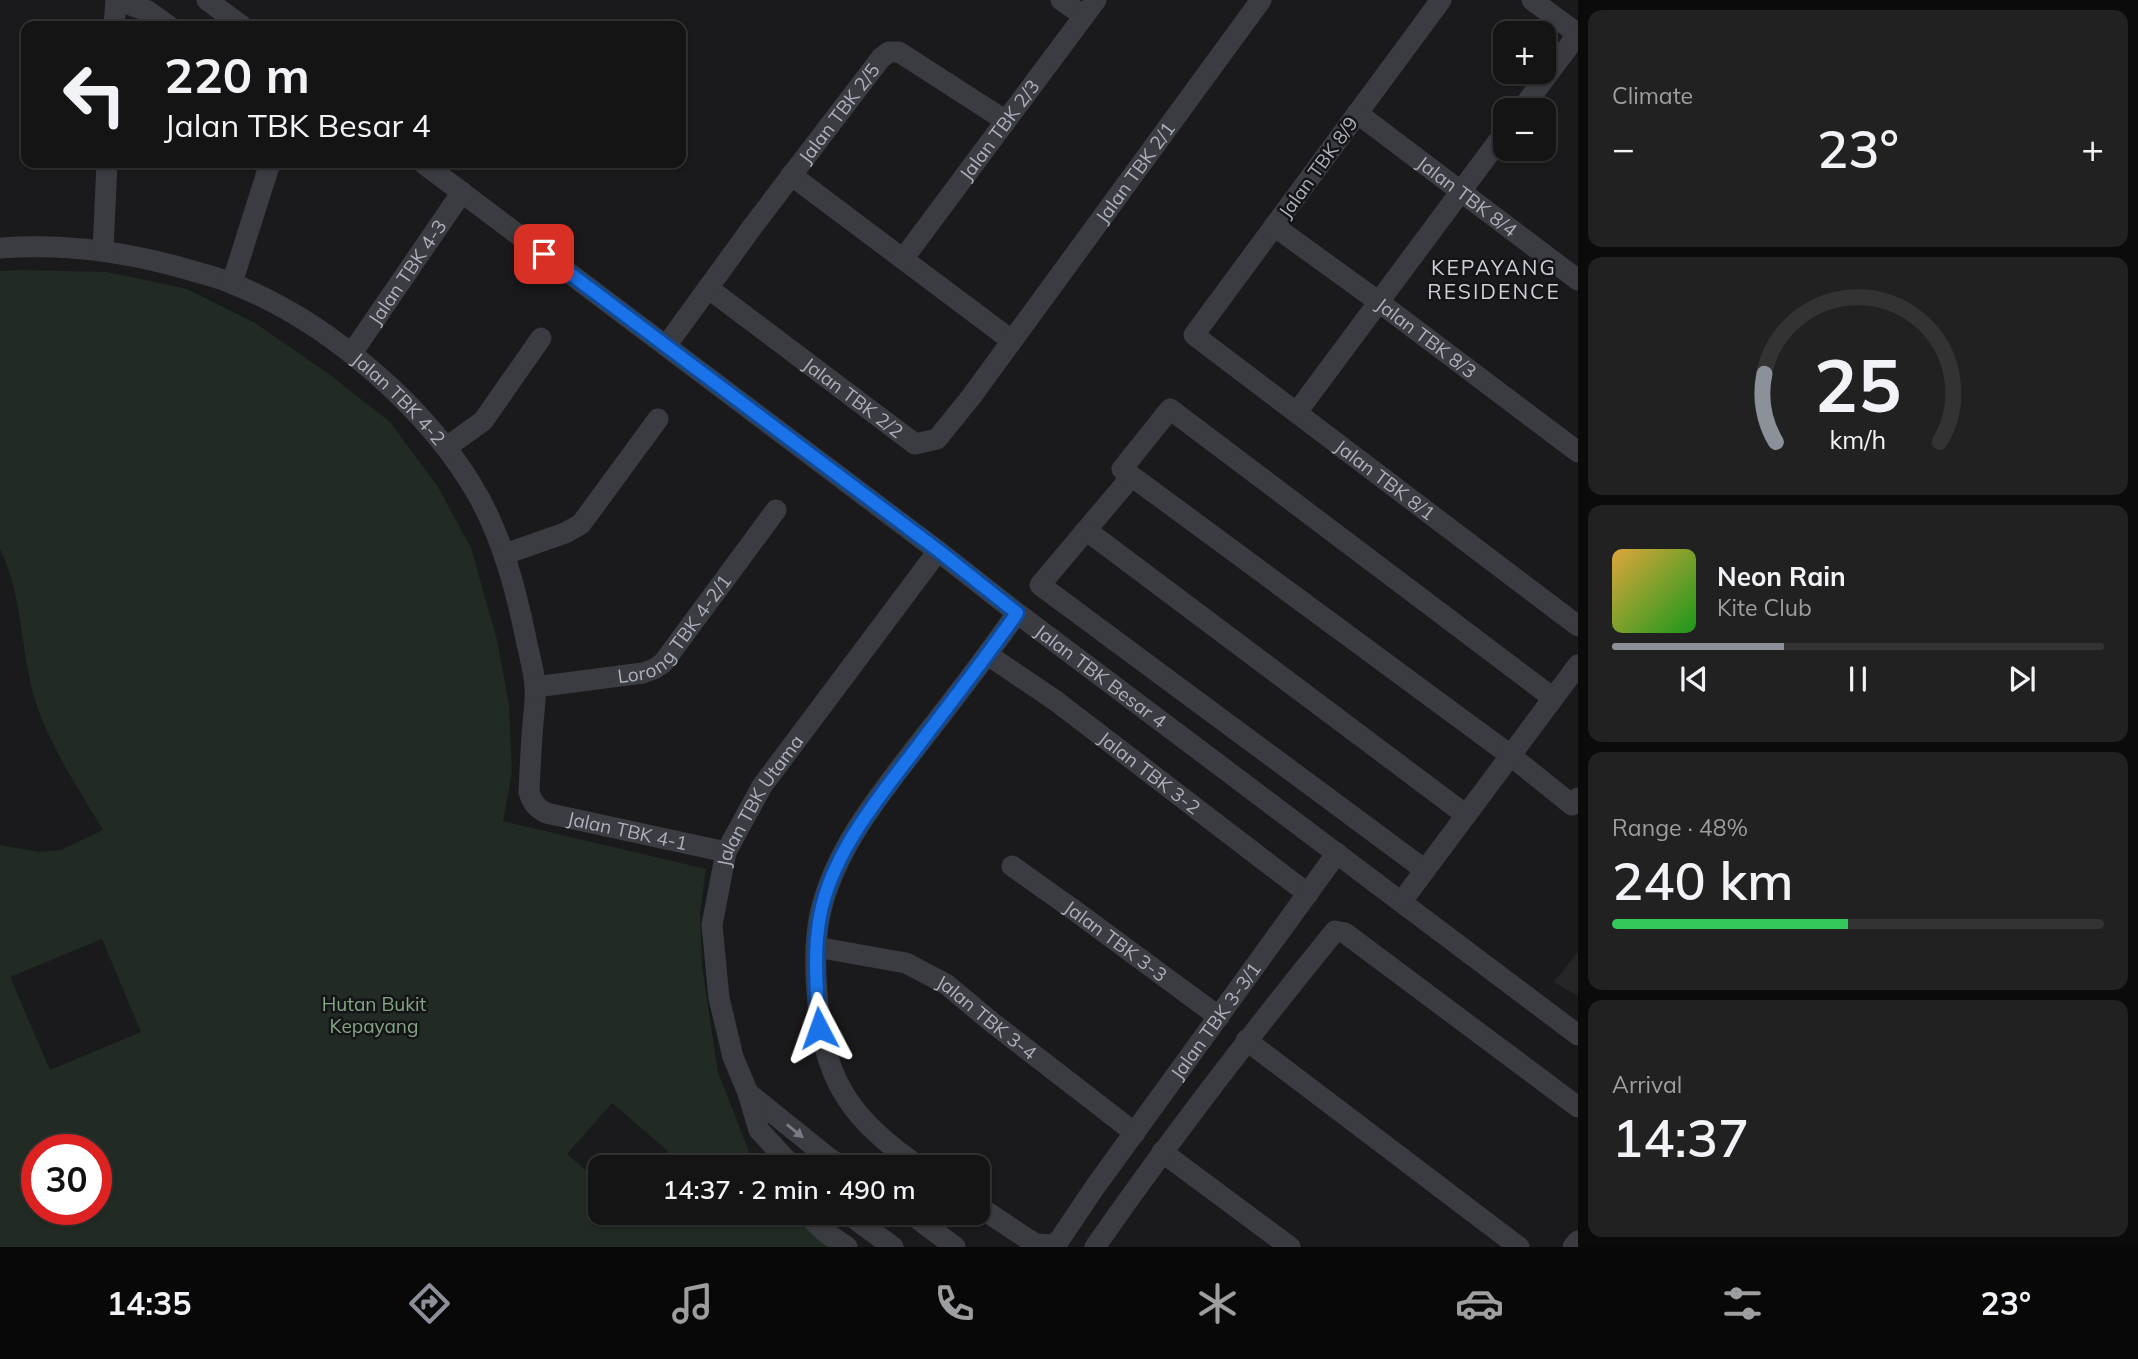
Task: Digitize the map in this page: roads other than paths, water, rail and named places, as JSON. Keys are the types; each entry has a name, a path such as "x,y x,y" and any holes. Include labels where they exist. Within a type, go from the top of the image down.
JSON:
{"street":[{"path":"114,21 116,0 148,11 162,21"},
{"path":"207,0 235,21"},
{"path":"1061,0 1090,8"},
{"name":"Jalan TBK 8/9","path":"1194,335 1441,0"},
{"path":"1530,98 1578,34 1532,0"},
{"name":"Jalan TBK 2/1","path":"1011,340 1260,2"},
{"name":"Jalan TBK 2/3","path":"903,259 1090,8"},
{"name":"Jalan TBK 2/5","path":"666,346 791,175 881,58 889,52 899,52 1006,121"},
{"name":"Jalan TBK 8/4","path":"1357,114 1576,274"},
{"path":"1297,412 1493,148"},
{"path":"103,250 107,168"},
{"path":"232,283 268,168"},
{"name":"Jalan TBK Besar 4","path":"430,168 1578,1035"},
{"path":"791,175 1011,340"},
{"name":"Jalan TBK 4-3","path":"352,353 463,192"},
{"name":"Jalan TBK 8/3","path":"1274,226 1578,452"},
{"name":"Jalan TBK 4-2","path":"0,248 51,246 103,250 163,262 232,283 291,313 352,353 401,398 447,447 480,498 505,554 517,597 535,687 529,792 531,802"},
{"name":"Jalan TBK 2/2","path":"708,288 915,444 937,439 1011,340"},
{"name":"Jalan TBK 8/1","path":"1194,335 1578,626"},
{"path":"447,447 483,421 541,338"},
{"path":"1553,698 1170,409 1122,469 1510,755 1573,805 1578,798"},
{"path":"505,554 565,533 582,524 658,419"},
{"path":"1131,477 1041,585 1425,870"},
{"name":"Lorong TBK 4-2/1","path":"535,687 643,673 663,663 776,510"},
{"path":"1086,530 1466,815"},
{"name":"Jalan TBK Utama","path":"767,1155 748,1093 733,1057 719,998 712,930 726,852 762,786 939,551"},
{"path":"902,1155 859,1116 833,1078 819,1028 816,947 820,914 835,870 869,810 1017,613"},
{"name":"Jalan TBK 3-2","path":"988,655 1066,709 1308,894"},
{"path":"1402,901 1578,665"},
{"name":"Jalan TBK 4-1","path":"531,802 546,813 726,852"},
{"name":"Jalan TBK 3-3/1","path":"990,1214 1036,1244 1054,1245 1060,1239 1337,853"},
{"name":"Jalan TBK 3-3","path":"1012,866 1219,1017"},
{"path":"1095,1247 1161,1152 1246,1040 1335,930 1345,933 1578,1107"},
{"name":"Jalan TBK 3-4","path":"816,947 906,963 946,984 1135,1133"},
{"path":"1246,1040 1519,1247"},
{"path":"748,1093 825,1155"},
{"path":"759,1130 782,1155"},
{"path":"1161,1152 1290,1247"},
{"path":"818,1225 847,1247"},
{"path":"863,1225 893,1247"},
{"path":"926,1225 955,1247"},
{"path":"1573,1247 1578,1241"}],"district":[{"name":"KEPAYANG RESIDENCE","path":"1494,280"}],"park label":[{"name":"Hutan Bukit Kepayang","path":"374,1015"}]}
